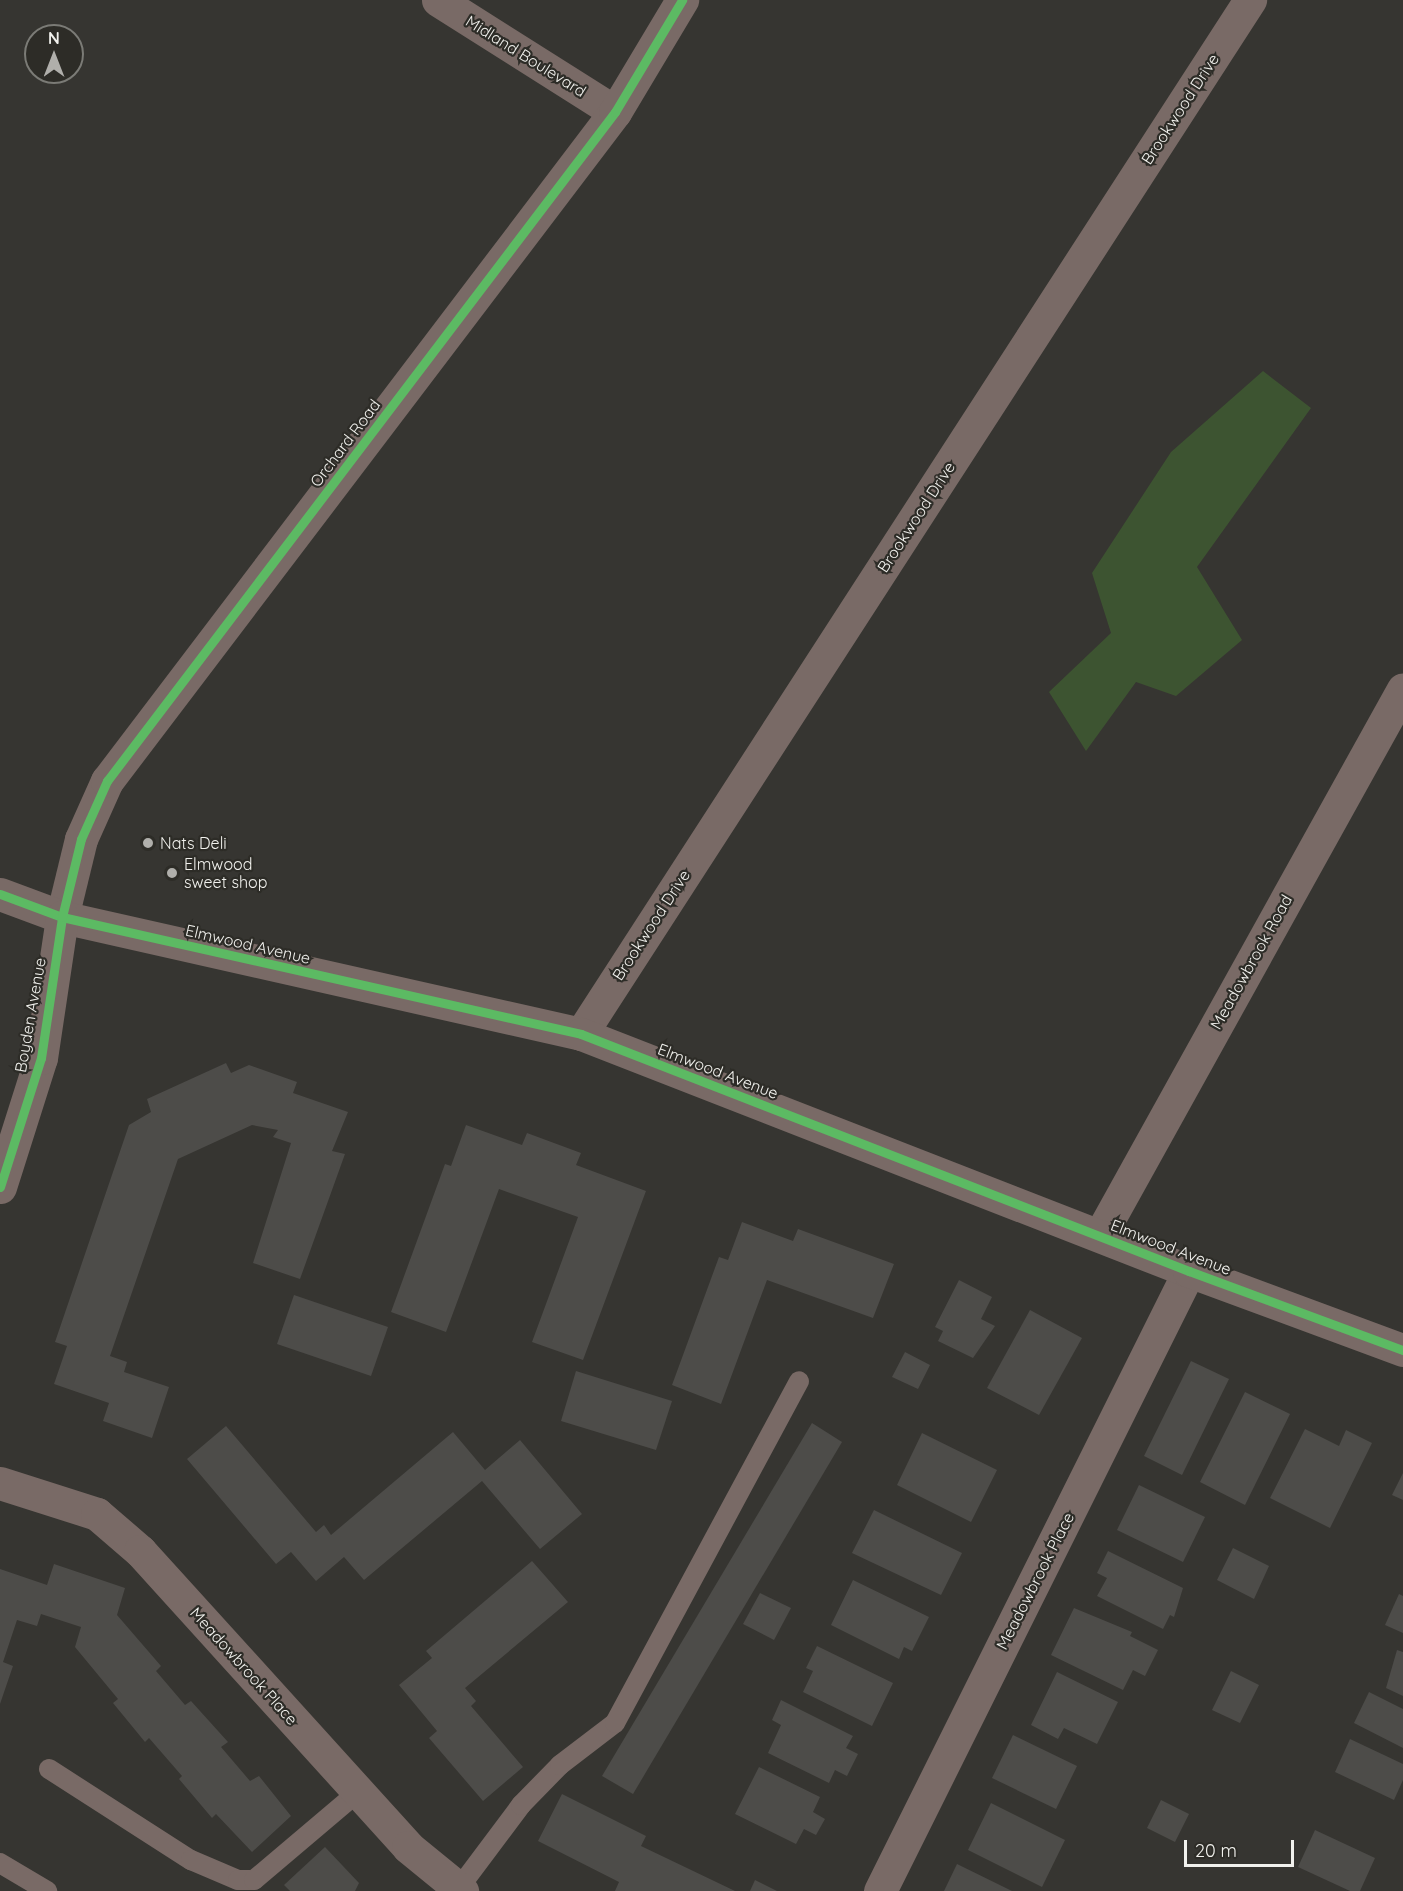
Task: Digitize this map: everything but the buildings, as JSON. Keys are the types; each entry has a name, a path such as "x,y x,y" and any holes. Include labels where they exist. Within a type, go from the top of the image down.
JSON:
{"street":[{"name":"Midland Boulevard","path":"438,0 615,112"},
{"name":"Orchard Road","path":"62,917 81,839 107,781 615,112 682,0"},
{"name":"Brookwood Drive","path":"581,1034 1250,0"},
{"name":"Meadowbrook Road","path":"1100,1235 1403,689"},
{"name":"Elmwood Avenue","path":"0,894 62,917 581,1034 1190,1271 1403,1350"},
{"name":"Boyden Avenue","path":"0,1187 40,1058 62,917"},
{"name":"Meadowbrook Place","path":"880,1891 1190,1271"},
{"name":"Meadowbrook Place","path":"0,1483 97,1514 140,1551 408,1847 461,1890"}],"lane":[{"path":"461,1890 521,1804 560,1765 615,1723 799,1381"},
{"path":"49,1769 191,1860 238,1880 254,1880 358,1792"},
{"path":"0,1863 47,1891"}],"green space":[{"path":"1263,371 1311,408 1197,567 1242,640 1176,696 1136,682 1086,751 1049,692 1111,633 1092,573 1171,452"}],"cycle path":[{"path":"0,1187 41,1058 62,917 81,839 107,781 615,112 682,0"},
{"path":"0,894 62,917 581,1034 1189,1271 1403,1350"}],"place":[{"name":"Nats Deli","path":"148,843"},
{"name":"Elmwood sweet shop","path":"172,873"}]}
